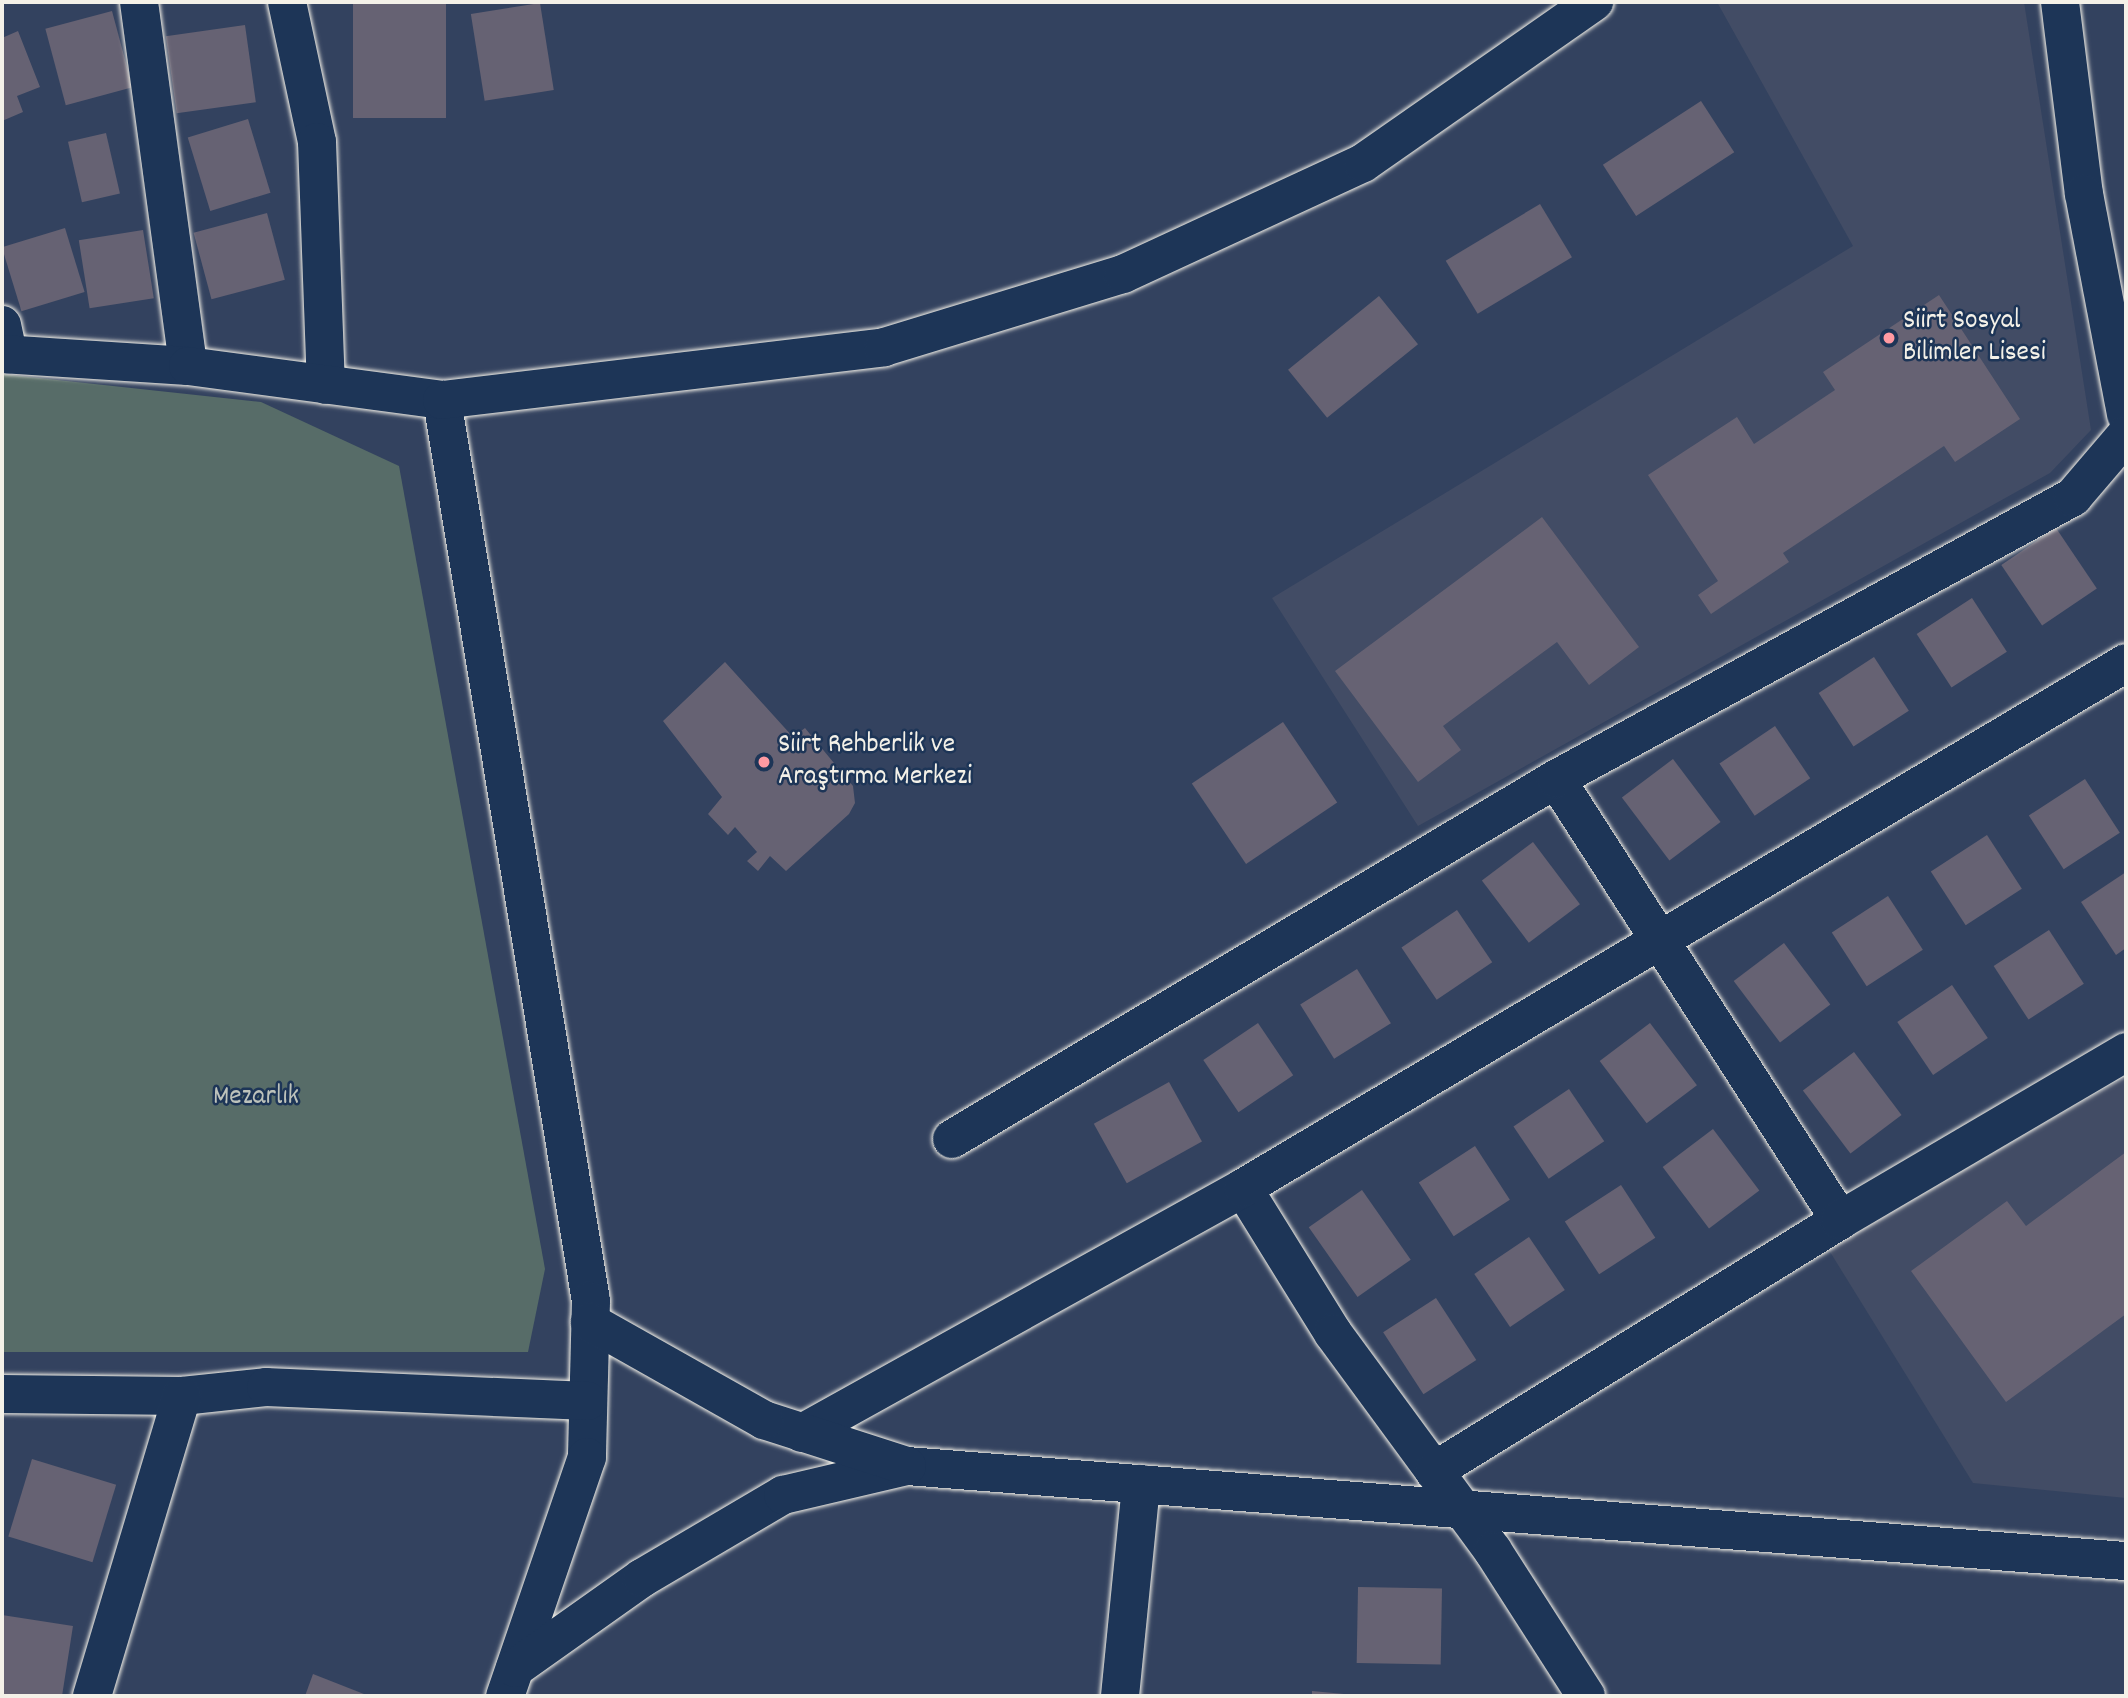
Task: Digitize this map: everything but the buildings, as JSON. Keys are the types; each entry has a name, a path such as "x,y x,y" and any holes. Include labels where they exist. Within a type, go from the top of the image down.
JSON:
{"street":[{"path":"139,2 188,366"},
{"path":"287,2 317,142 326,385"},
{"path":"4,344 442,400 884,347 1123,274 1363,163 1594,2"},
{"path":"2060,2 2084,194 2126,415"},
{"path":"442,400 590,1322 587,1457 510,1682"},
{"path":"952,1139 1556,779 2073,498 2126,435"},
{"path":"802,1433 1243,1188 1664,942 2126,663"},
{"path":"1556,779 1664,942 1840,1220"},
{"path":"1434,1471 1840,1220 2126,1052"},
{"path":"1243,1188 1333,1333 1462,1509 1586,1696"},
{"path":"590,1322 764,1420 907,1466 2126,1561"},
{"path":"2,1394 182,1396 266,1387 588,1401"},
{"path":"92,1696 182,1396"},
{"path":"510,1682 642,1578 783,1495 907,1466"},
{"path":"1120,1696 1141,1484"}],"shaded area":[{"name":"Siirt Sosyal Bilimler Lisesi","path":"1717,2 2024,2 2091,430 2050,473 1418,826 1272,598 1853,246"},
{"path":"2126,1077 2126,1498 1973,1483 1827,1247"}],"green space":[{"name":"Mezarlık","path":"2,374 261,402 399,466 545,1269 528,1352 2,1352"}],"place":[{"name":"Siirt Sosyal Bilimler Lisesi","path":"1889,338"},
{"name":"Siirt Rehberlik ve Araştırma Merkezi","path":"764,762"}]}
